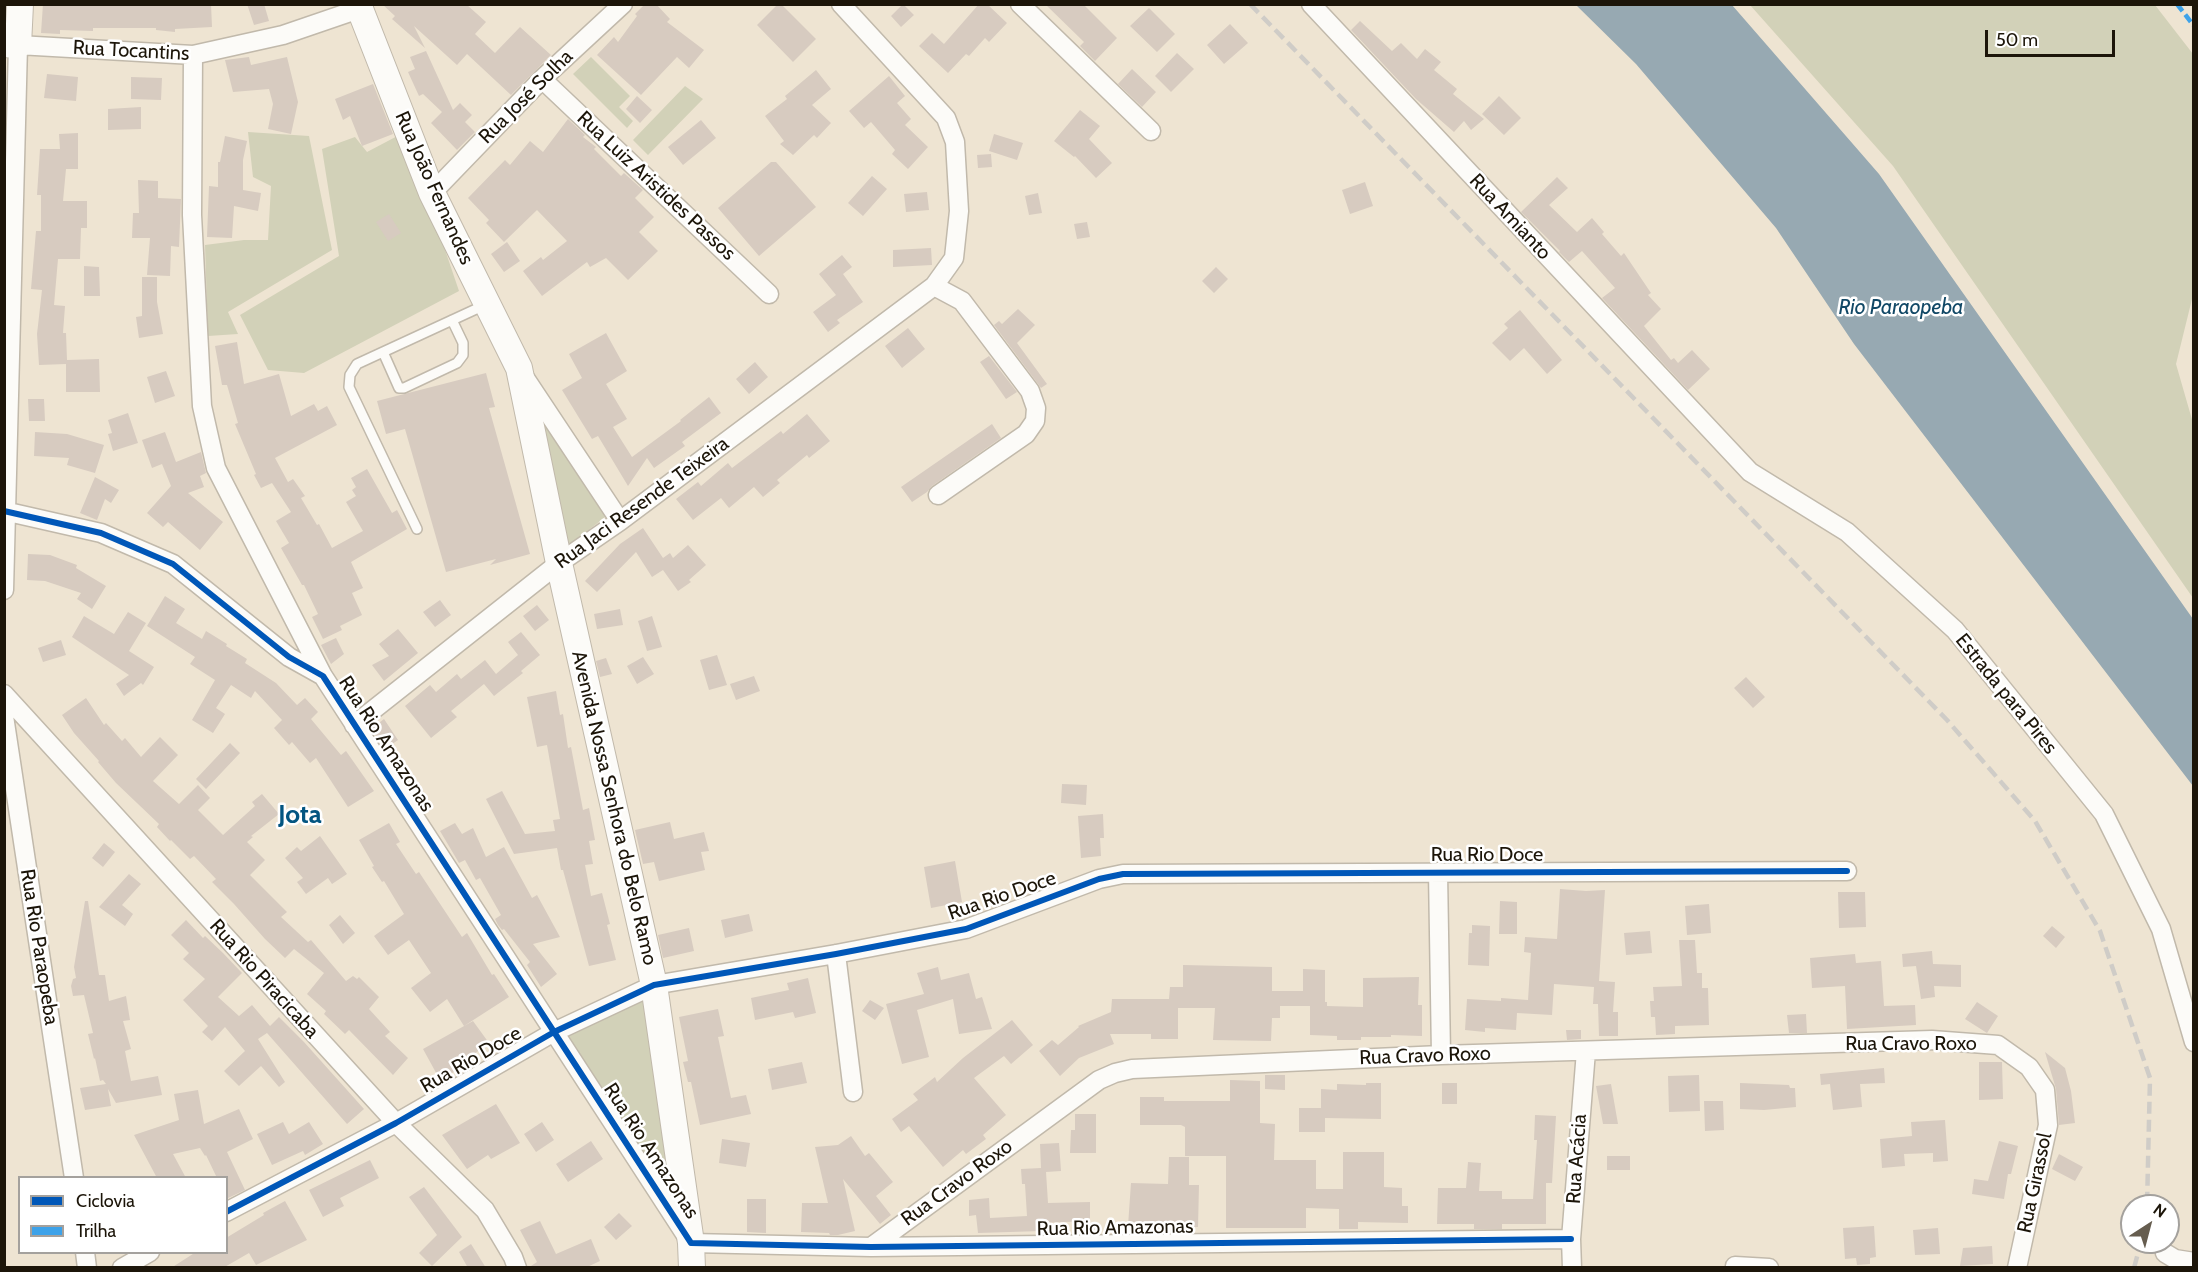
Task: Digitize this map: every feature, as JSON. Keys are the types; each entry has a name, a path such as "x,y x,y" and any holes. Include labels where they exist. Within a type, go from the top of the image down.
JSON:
{"street":[{"path":"4,590 11,45 20,4"},
{"name":"Rua José Solha","path":"432,193 542,78 623,4"},
{"name":"Rua Jaci Resende Teixeira","path":"354,726 559,563 620,521 934,286 954,258 958,211 956,142 946,118 841,4"},
{"path":"1020,4 1151,131"},
{"name":"Rua Amianto","path":"1311,4 1709,430"},
{"name":"Rua Tocantins","path":"11,45 193,55 283,35 360,6"},
{"name":"Rua João Fernandes","path":"360,6 432,193 519,368 620,521"},
{"path":"193,55 192,215 202,406 216,468 323,676"},
{"name":"Rua Luiz Aristides Passos","path":"542,78 770,294"},
{"path":"934,286 962,301 1030,390 1036,408 1035,422 1026,434 938,495"},
{"name":"Rua João Fernandes","path":"519,368 559,563"},
{"name":"Estrada para Pires","path":"1709,430 1750,472 1847,532 1955,630 2104,814 2160,929 2193,1042"},
{"name":"Rua Rio Amazonas","path":"6,512 101,533 173,564 289,657 323,676 554,1032 692,1255 871,1246 1571,1239"},
{"name":"Avenida Nossa Senhora do Belo Ramo","path":"559,563 654,985 692,1255"},
{"name":"Rua Rio Piracicaba","path":"4,694 396,1123 485,1210 513,1257 517,1268"},
{"name":"Rua Rio Paraopeba","path":"4,716 74,1176"},
{"name":"Rua Rio Doce","path":"228,1211 396,1123 554,1032 654,985 966,929 1099,879 1123,874 1847,871"},
{"path":"1438,872 1441,1055"},
{"path":"836,954 853,1092"},
{"name":"Rua Cravo Roxo","path":"871,1246 1099,1080 1132,1069 1441,1055 1932,1040 1998,1045 2029,1068"},
{"name":"Rua Acácia","path":"1572,1268 1571,1239 1586,1051"},
{"name":"Rua Girassol","path":"2018,1268 2048,1125 2045,1090 2029,1068"},
{"path":"122,1268 146,1254"},
{"path":"2167,1254 2175,1259 2193,1262"},
{"path":"1735,1266 1769,1268"}],"lane":[{"path":"417,529 349,387 350,375 357,364 488,304"},
{"path":"383,352 399,387 404,388 458,363 463,355 463,344 452,320"}],"green space":[{"path":"1750,5 2155,5 2193,54 2193,295 2176,364 2193,423 2193,598 1893,166"},
{"path":"591,57 630,96 619,107 633,121 627,128 573,74"},
{"path":"685,86 703,99 648,155 633,140"},
{"path":"248,132 309,136 332,250 228,312 238,334 208,336 205,245 244,240 268,240 271,186 253,177"},
{"path":"405,132 459,291 304,373 268,370 240,315 339,256 322,149 355,137 367,152"},
{"path":"536,408 608,513 569,545 566,545"},
{"path":"643,996 676,1177 661,1184 558,1032"}],"water":[{"name":"Rio Paraopeba","path":"1576,5 1732,5 1879,174 2193,619 2193,786 1854,344 1776,228 1636,64"}],"building":[{"path":"43,4 211,4 212,27 175,29 175,32 156,30 156,28 93,28 93,31 60,30 60,34 41,33"},
{"path":"247,4 264,4 269,21 254,25"},
{"path":"382,4 466,4 486,22 475,34 495,53 520,27 551,55 511,95 467,54 457,65 414,26 425,48 392,19 395,16"},
{"path":"645,4 656,4 670,19 667,22 704,50 689,68 677,57 641,95 597,55 614,37 618,42 637,16 635,14"},
{"path":"778,4 781,4 816,39 793,62 757,25"},
{"path":"903,4 914,15 901,27 891,16"},
{"path":"979,4 987,4 1007,23 989,42 985,38 969,56 966,54 948,73 919,46 932,33 944,44"},
{"path":"1045,4 1083,4 1117,38 1095,61 1080,46 1084,42"},
{"path":"1149,8 1175,34 1157,52 1130,26"},
{"path":"1360,21 1392,51 1401,43 1417,59 1425,49 1441,62 1434,70 1457,89 1453,94 1484,119 1471,130 1464,121 1454,132 1416,99 1351,30"},
{"path":"1230,24 1248,43 1224,64 1207,45"},
{"path":"426,51 453,110 460,103 472,115 465,122 475,132 457,150 431,123 442,112 423,94 419,96 408,72 415,69 410,57"},
{"path":"1177,53 1194,69 1171,92 1155,76"},
{"path":"249,57 251,65 287,57 298,102 291,134 268,129 273,104 269,89 233,92 225,60"},
{"path":"1132,69 1156,92 1142,107 1118,84"},
{"path":"816,70 831,89 812,105 831,123 817,138 814,135 793,155 780,144 784,141 765,116 787,99 785,96"},
{"path":"47,74 78,77 76,101 44,98"},
{"path":"889,76 905,96 897,103 911,119 905,125 928,147 908,169 892,154 895,150 871,122 864,128 849,111"},
{"path":"131,77 162,78 161,100 131,99"},
{"path":"373,84 393,134 362,146 350,116 343,120 335,99"},
{"path":"637,96 652,110 640,123 626,109"},
{"path":"1499,96 1521,118 1504,135 1482,114"},
{"path":"141,107 141,129 108,130 108,109"},
{"path":"1080,110 1100,126 1089,139 1112,163 1096,178 1075,156 1054,141"},
{"path":"568,119 621,176 624,173 643,190 635,198 654,217 639,232 658,251 628,280 606,258 590,267 587,262 542,296 523,271 541,257 543,260 567,241 537,210 504,242 486,223 489,220 468,198 505,160 510,165 530,141 543,152"},
{"path":"701,120 716,138 683,165 668,147"},
{"path":"78,133 78,169 66,169 63,201 87,201 87,228 81,228 80,259 58,259 54,305 65,306 63,333 66,333 67,360 99,359 100,392 66,392 66,364 39,365 37,334 42,290 31,289 36,231 41,231 41,195 37,195 40,149 60,149 59,134"},
{"path":"994,134 1023,143 1017,160 989,151"},
{"path":"225,136 247,141 243,160 243,190 261,193 258,211 234,206 232,238 207,237 209,186 218,187 218,162 220,162"},
{"path":"991,154 992,167 978,168 977,155"},
{"path":"771,162 776,162 816,207 759,256 718,208"},
{"path":"872,176 887,189 863,216 848,203"},
{"path":"1557,177 1568,188 1549,205 1577,232 1592,218 1621,256 1624,253 1651,293 1648,295 1661,309 1644,326 1671,360 1674,358 1678,363 1692,350 1710,369 1688,390 1602,298 1615,288 1582,251 1569,262 1521,212"},
{"path":"138,180 158,181 158,198 181,199 179,247 171,246 170,276 147,275 150,238 132,238 133,213 139,213"},
{"path":"1365,182 1373,206 1350,214 1342,190"},
{"path":"927,192 929,210 906,212 904,194"},
{"path":"1038,193 1042,213 1029,215 1025,196"},
{"path":"389,214 401,233 388,241 376,222"},
{"path":"1087,222 1090,237 1077,239 1074,224"},
{"path":"507,242 520,261 504,272 491,254"},
{"path":"931,248 932,265 893,267 893,250"},
{"path":"842,255 852,267 843,274 863,302 837,320 840,323 828,332 813,312 836,295 819,274"},
{"path":"84,266 99,267 100,296 84,296"},
{"path":"1216,267 1228,279 1214,293 1202,281"},
{"path":"142,277 157,277 157,302 163,334 139,338 136,317 142,316"},
{"path":"1018,309 1035,325 1017,343 1047,384 1041,388 994,325 999,321 1002,324"},
{"path":"1520,310 1562,360 1547,374 1524,348 1510,361 1492,343 1508,328 1504,324"},
{"path":"908,328 925,349 902,368 885,346"},
{"path":"606,333 627,371 606,384 627,419 613,427 632,457 709,397 721,413 682,442 685,446 654,468 647,458 628,486 598,436 592,439 562,390 582,378 569,354"},
{"path":"237,342 244,384 279,374 291,416 314,404 318,411 327,406 337,425 275,458 288,482 293,479 305,496 301,498 332,548 363,531 346,502 356,496 352,490 356,487 351,478 367,469 392,513 397,510 407,529 351,562 363,588 352,593 362,615 340,626 342,630 323,639 312,617 318,614 304,585 281,548 289,543 276,521 291,512 272,483 261,488 235,424 238,423 227,385 222,385 215,346"},
{"path":"989,356 1017,392 1006,399 980,362"},
{"path":"755,362 768,377 749,394 736,379"},
{"path":"166,371 175,396 155,403 147,377"},
{"path":"486,373 495,407 489,408 530,554 490,565 496,559 446,572 405,429 386,434 377,401"},
{"path":"28,399 44,399 45,421 29,421"},
{"path":"128,413 138,443 113,451 108,434 112,433 108,420"},
{"path":"807,414 830,441 809,458 807,455 777,480 780,483 763,497 754,487 729,508 721,498 693,520 676,499 698,482 701,486 728,463 732,468 781,431 783,434"},
{"path":"992,424 1001,438 912,502 901,487"},
{"path":"35,432 67,434 104,445 95,473 67,465 69,458 34,456"},
{"path":"165,432 176,462 201,452 206,473 200,476 204,487 188,493 223,522 200,550 168,522 163,527 147,513 171,486 162,464 152,468 142,440"},
{"path":"95,477 119,490 111,503 105,499 97,520 80,513"},
{"path":"643,528 663,558 670,553 673,558 688,545 706,565 689,580 691,582 678,591 663,570 652,577 636,552 597,592 585,581 620,544"},
{"path":"28,554 50,555 77,565 76,568 106,586 92,609 77,599 81,593 45,581 27,580"},
{"path":"165,596 185,609 176,623 202,639 206,631 227,644 226,646 247,659 245,663 276,683 297,705 305,698 318,712 311,719 341,755 346,751 374,791 348,807 316,758 310,763 292,742 289,745 274,728 282,720 255,691 251,698 231,685 216,708 225,714 213,733 192,720 215,680 190,664 195,657 147,626"},
{"path":"440,600 451,615 435,627 423,612"},
{"path":"537,605 549,620 535,631 523,616"},
{"path":"620,609 623,625 597,629 594,614"},
{"path":"128,612 146,623 129,651 154,667 143,685 141,683 124,696 116,684 129,675 72,637 84,616 114,634"},
{"path":"652,616 662,647 647,651 638,621"},
{"path":"398,629 418,653 384,681 372,665 389,656 379,644"},
{"path":"521,632 540,655 521,671 523,673 494,696 484,684 451,711 457,717 431,738 405,706 430,685 436,692 457,674 461,679 485,660 496,674 518,655 508,642"},
{"path":"336,638 344,654 331,664 321,645"},
{"path":"61,640 66,655 43,662 38,648"},
{"path":"717,655 727,685 709,690 700,660"},
{"path":"643,657 654,674 637,684 627,666"},
{"path":"606,658 612,674 600,677 596,661"},
{"path":"754,676 760,691 736,700 730,684"},
{"path":"1746,677 1765,697 1753,708 1734,688"},
{"path":"556,691 560,715 563,714 568,748 571,747 583,810 589,808 595,840 589,841 593,864 585,865 591,896 602,893 616,960 589,966 563,870 561,870 557,848 514,854 486,799 502,791 525,834 555,831 553,820 560,819 547,745 537,747 527,697"},
{"path":"86,698 104,725 106,723 122,741 125,738 141,757 160,737 178,755 153,781 179,804 198,785 210,798 198,810 223,835 255,806 252,802 262,794 279,814 251,836 253,837 247,842 265,860 250,875 287,912 281,917 308,942 311,940 346,981 353,976 357,979 359,977 379,997 369,1009 390,1032 385,1036 408,1058 393,1075 349,1030 345,1034 324,1014 326,1011 307,994 324,973 294,949 285,958 265,939 212,882 216,879 194,856 190,859 170,841 157,827 159,824 116,783 74,733 62,715"},
{"path":"384,719 398,740 385,749 371,729"},
{"path":"230,743 240,753 206,789 196,779"},
{"path":"1062,784 1087,785 1086,805 1061,803"},
{"path":"1103,814 1104,838 1100,838 1101,856 1081,858 1078,816"},
{"path":"670,822 674,839 704,832 709,851 701,852 705,870 659,881 654,862 643,864 635,830"},
{"path":"389,823 400,842 396,844 416,874 419,872 462,937 467,933 492,975 494,974 509,997 464,1026 447,999 430,1012 411,988 431,973 409,940 388,955 374,936 404,914 384,881 382,882 372,867 374,866 359,840"},
{"path":"455,823 462,834 473,828 486,857 504,847 532,898 537,895 560,937 533,944 557,974 541,987 527,965 530,962 504,929 502,930 498,925 495,919 501,915 480,878 476,880 465,860 459,863 440,831"},
{"path":"320,836 347,874 332,884 328,878 306,894 297,882 303,878 285,858 297,847 301,851"},
{"path":"104,843 115,852 103,867 92,858"},
{"path":"955,861 962,902 931,908 924,867"},
{"path":"129,874 141,884 122,905 133,914 125,926 99,907"},
{"path":"1560,889 1605,890 1599,981 1615,982 1613,1012 1618,1012 1618,1036 1599,1036 1598,1004 1593,1004 1594,987 1554,984 1552,1015 1517,1013 1516,1030 1485,1028 1485,1032 1465,1030 1467,999 1528,1000 1531,953 1524,952 1525,937 1557,939"},
{"path":"1838,892 1865,892 1866,927 1839,928"},
{"path":"85,901 88,901 99,975 105,975 109,1001 126,996 130,1020 123,1021 131,1049 125,1051 131,1081 158,1076 162,1095 116,1103 108,1089 111,1106 85,1110 80,1088 106,1084 103,1080 100,1081 94,1059 88,1034 93,1033 84,995 73,996 71,986 73,979 76,978 74,967"},
{"path":"1500,901 1517,902 1517,934 1499,934"},
{"path":"1709,904 1711,933 1687,935 1685,906"},
{"path":"749,914 753,931 725,938 721,920"},
{"path":"340,915 355,933 343,944 329,925"},
{"path":"186,920 242,973 218,997 239,1016 252,1005 270,1026 279,1017 364,1109 347,1124 267,1033 258,1039 285,1082 279,1087 261,1066 239,1086 224,1071 245,1051 225,1027 212,1041 202,1032 208,1026 183,1000 205,979 183,959 189,953 171,935"},
{"path":"1472,925 1490,926 1489,966 1468,965 1469,933 1472,933"},
{"path":"2052,926 2065,937 2056,948 2043,936"},
{"path":"689,928 694,951 663,958 658,935"},
{"path":"1650,931 1652,953 1626,955 1624,933"},
{"path":"1679,940 1695,940 1697,973 1702,973 1702,988 1708,988 1709,1025 1675,1026 1675,1034 1656,1035 1655,1017 1651,1017 1650,1001 1654,1001 1653,987 1682,986"},
{"path":"1932,951 1933,964 1961,965 1961,987 1934,986 1935,997 1921,999 1916,966 1903,967 1902,954"},
{"path":"1855,954 1856,963 1881,961 1884,1006 1915,1005 1916,1025 1847,1029 1845,986 1812,988 1810,958"},
{"path":"1183,965 1272,967 1272,991 1303,991 1303,969 1325,970 1327,1006 1363,1007 1363,978 1419,977 1418,1005 1422,1005 1422,1036 1391,1035 1391,1037 1361,1037 1361,1040 1337,1040 1337,1036 1310,1035 1310,1006 1280,1006 1280,1018 1272,1018 1271,1041 1213,1040 1215,1008 1178,1008 1178,1039 1151,1039 1151,1034 1110,1034 1114,1044 1079,1058 1060,1076 1039,1051 1052,1040 1058,1045 1078,1026 1111,1012 1112,999 1169,999 1170,987 1183,987"},
{"path":"938,967 941,980 969,973 976,999 982,997 992,1029 959,1034 953,999 917,1010 929,1057 902,1064 886,1004 924,994 917,973"},
{"path":"808,978 816,1013 795,1018 793,1012 755,1020 751,998 789,990 787,983"},
{"path":"870,1000 884,1008 875,1020 862,1011"},
{"path":"1977,1002 1998,1016 1987,1033 1965,1019"},
{"path":"718,1009 724,1036 718,1037 731,1098 746,1095 751,1114 700,1125 691,1082 688,1082 683,1062 688,1061 679,1017"},
{"path":"1806,1014 1807,1033 1789,1033 1787,1015"},
{"path":"1012,1020 1033,1045 1011,1064 1004,1056 974,1078 1006,1115 983,1135 986,1139 966,1154 963,1150 943,1167 909,1126 901,1132 892,1119 918,1100 913,1094 935,1077 937,1082 963,1058"},
{"path":"473,1021 489,1043 462,1063 464,1066 440,1080 423,1049"},
{"path":"1566,1030 1581,1030 1581,1039 1567,1040"},
{"path":"2045,1052 2065,1068 2075,1123 2059,1125 2056,1089"},
{"path":"802,1062 807,1083 772,1090 768,1069"},
{"path":"1979,1062 2002,1062 2003,1099 1979,1100"},
{"path":"1884,1068 1885,1083 1860,1084 1862,1107 1833,1110 1830,1084 1821,1085 1820,1074"},
{"path":"1265,1075 1285,1075 1285,1090 1265,1089"},
{"path":"1699,1075 1700,1111 1669,1112 1668,1076"},
{"path":"1230,1080 1260,1081 1260,1123 1275,1124 1274,1160 1316,1160 1316,1189 1343,1189 1343,1152 1384,1152 1384,1187 1402,1188 1402,1206 1408,1206 1408,1223 1358,1222 1358,1229 1339,1229 1339,1209 1306,1208 1306,1228 1226,1228 1226,1156 1185,1156 1185,1127 1181,1125 1140,1125 1140,1097 1164,1097 1164,1101 1230,1101"},
{"path":"1366,1083 1381,1083 1381,1119 1325,1118 1325,1132 1299,1132 1299,1108 1321,1108 1321,1089 1337,1090 1337,1084 1366,1085"},
{"path":"1442,1083 1457,1083 1457,1104 1442,1104"},
{"path":"1740,1083 1789,1085 1790,1088 1795,1088 1796,1107 1764,1110 1740,1109"},
{"path":"1611,1084 1618,1124 1603,1124 1596,1086"},
{"path":"198,1090 204,1124 239,1109 253,1139 227,1152 245,1190 228,1198 228,1176 216,1176 200,1148 173,1154 185,1176 156,1176 134,1135 179,1120 174,1094"},
{"path":"1704,1101 1723,1101 1724,1130 1705,1131"},
{"path":"496,1104 520,1143 491,1159 488,1155 467,1169 442,1135"},
{"path":"1075,1114 1096,1114 1096,1153 1070,1153 1071,1130 1075,1130"},
{"path":"1535,1115 1556,1116 1552,1183 1546,1183 1546,1224 1502,1224 1502,1229 1474,1229 1474,1224 1437,1224 1438,1188 1466,1188 1468,1162 1481,1163 1479,1191 1502,1191 1502,1199 1533,1199 1537,1140 1534,1140"},
{"path":"1945,1120 1948,1161 1933,1162 1933,1153 1904,1154 1905,1166 1882,1168 1880,1139 1912,1136 1911,1122"},
{"path":"283,1122 289,1134 309,1122 323,1144 305,1155 303,1151 272,1165 257,1134"},
{"path":"542,1122 554,1140 536,1152 524,1134"},
{"path":"851,1136 865,1156 869,1153 893,1182 876,1196 891,1215 880,1224 843,1179 855,1231 838,1235 801,1232 802,1203 828,1203 815,1147 838,1145"},
{"path":"722,1139 750,1143 746,1167 719,1163"},
{"path":"591,1141 603,1159 568,1182 556,1164"},
{"path":"1999,1141 2018,1146 2011,1174 2008,1174 2004,1199 1972,1194 1974,1179 1988,1181"},
{"path":"1059,1143 1061,1171 1046,1172 1048,1203 1090,1202 1090,1221 1041,1223 1042,1231 978,1233 976,1215 969,1216 969,1200 989,1198 990,1218 1027,1216 1025,1184 1022,1184 1021,1169 1041,1168 1040,1144"},
{"path":"2059,1154 2083,1167 2075,1181 2052,1169"},
{"path":"1607,1156 1630,1156 1630,1170 1607,1170"},
{"path":"1169,1157 1189,1157 1189,1185 1199,1185 1198,1227 1128,1226 1131,1183 1168,1184"},
{"path":"370,1160 379,1178 340,1198 344,1206 323,1217 309,1190"},
{"path":"424,1187 462,1237 432,1266 419,1253 437,1235 409,1197"},
{"path":"747,1199 766,1199 766,1233 747,1232"},
{"path":"285,1201 307,1240 256,1265 249,1253 223,1268 171,1268 193,1254 228,1254 228,1237 264,1215 263,1213"},
{"path":"619,1213 632,1226 616,1240 604,1227"},
{"path":"540,1221 556,1254 591,1239 600,1261 585,1268 528,1268 537,1262 520,1230"},
{"path":"1874,1226 1876,1257 1870,1258 1870,1264 1857,1265 1856,1258 1845,1259 1843,1228"},
{"path":"1938,1228 1940,1254 1915,1255 1913,1230"},
{"path":"471,1244 486,1268 468,1268 459,1252"},
{"path":"1992,1246 1993,1264 1960,1266 1963,1248"}],"railway":[{"path":"1250,4 1947,720 2035,821 2100,931 2150,1078 2147,1194"},
{"path":"2134,1268 2138,1254"}],"marked path":[{"path":"2177,4 2194,26"}],"cycle path":[{"path":"4,511 101,533 173,564 289,657 323,676 691,1243 871,1247 1571,1239"},
{"path":"228,1211 396,1123 554,1032 654,985 966,929 1099,879 1123,874 1847,871"}],"district":[{"name":"Jota","path":"300,815"}]}
